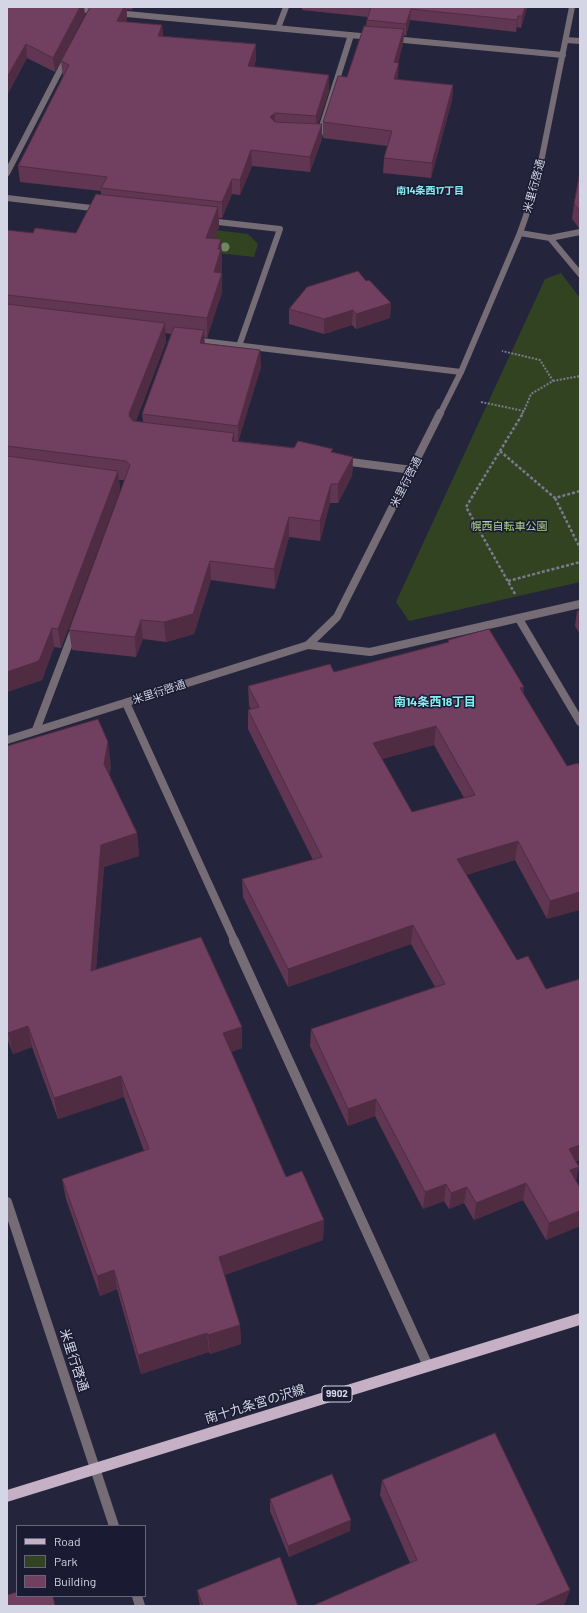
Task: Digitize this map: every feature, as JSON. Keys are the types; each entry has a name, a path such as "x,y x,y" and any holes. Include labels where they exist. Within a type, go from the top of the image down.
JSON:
{"main road":[{"name":"南十九条宮の沢線","path":"7,1496 580,1319"}],"street":[{"path":"55,7 93,9 374,37"},
{"path":"278,28 286,7"},
{"name":"米里行啓通","path":"7,740 308,644 337,617 461,372 520,234 536,186 572,7"},
{"path":"88,18 93,9"},
{"path":"311,136 319,136 351,35"},
{"path":"390,39 563,55"},
{"path":"566,40 580,41"},
{"path":"7,173 69,53"},
{"path":"7,198 108,210"},
{"path":"202,220 280,229 239,346"},
{"path":"520,234 550,238 580,232"},
{"path":"550,238 580,274"},
{"path":"187,340 461,372"},
{"path":"332,460 412,470"},
{"path":"308,644 370,652 580,604"},
{"path":"519,619 580,722"},
{"path":"36,730 76,625"},
{"path":"126,703 428,1366"},
{"name":"米里行啓通","path":"7,1202 114,1525"}],"path":[{"path":"502,351 540,360 553,381"},
{"path":"517,599 466,507 524,411 530,394 553,381 580,376"},
{"path":"481,402 524,411"},
{"path":"500,451 555,498 580,548"},
{"path":"555,498 580,491"},
{"path":"508,581 580,562"}],"green space":[{"path":"190,227 248,234 258,244 254,257 182,249"},
{"name":"幌西自転車公園","path":"561,273 580,298 580,582 409,621 396,602 545,279"}],"building":[{"path":"7,7 80,7 53,58 26,44 7,77"},
{"path":"90,7 124,7 117,21 162,25 158,36 256,44 248,66 329,75 316,116 275,113 270,117 275,122 322,124 310,157 251,150 240,180 232,179 222,202 101,188 107,177 18,166 69,65 61,61"},
{"path":"371,7 525,7 522,16 518,16 517,20 411,9 406,24 367,20"},
{"path":"364,26 404,29 394,62 399,63 394,79 453,85 432,163 384,158 392,131 323,122 338,76 347,77"},
{"path":"580,172 580,211 574,204"},
{"path":"96,194 218,207 206,238 221,239 218,249 221,249 214,272 222,273 207,318 7,295 7,230 33,233 35,228 76,233"},
{"path":"358,271 366,281 369,280 391,303 356,314 353,310 324,319 289,309 307,287"},
{"path":"7,304 165,323 129,414 133,421 234,433 232,441 294,448 298,441 333,449 331,452 353,457 338,484 331,484 320,521 289,517 274,569 210,561 193,614 164,622 141,620 135,637 69,630 130,465 126,461 7,446"},
{"path":"174,327 204,330 200,343 260,350 238,426 142,414"},
{"path":"7,456 118,471 58,629 52,628 39,661 7,672"},
{"path":"489,629 524,687 520,688 567,766 578,763 580,767 580,892 550,901 518,841 457,859 517,960 528,956 546,989 580,979 580,1145 569,1149 579,1167 570,1170 580,1188 580,1211 549,1223 526,1183 476,1203 467,1187 451,1193 446,1184 425,1192 376,1099 348,1109 311,1029 445,984 413,925 288,969 242,879 322,857 248,710 259,707 248,686 330,664 334,672 449,642 448,640","holes":["436,726 475,795 412,812 373,743"]},
{"path":"98,719 108,742 104,764 137,833 101,845 91,971 201,937 242,1027 223,1033 286,1177 302,1171 324,1220 219,1257 240,1325 208,1335 207,1333 138,1355 114,1270 97,1276 62,1179 149,1149 121,1076 54,1098 28,1026 8,1033 7,1029 7,746"},
{"path":"495,1433 570,1590 534,1606 312,1606 417,1560 382,1480"},
{"path":"332,1474 351,1520 288,1546 270,1499"},
{"path":"280,1557 298,1606 203,1606 197,1590"},
{"path":"16,1592 16,1597 53,1597 55,1606 7,1606 7,1595"}],"district":[{"name":"南14条西17丁目","path":"430,191"},
{"name":"南14条西18丁目","path":"435,702"}]}
